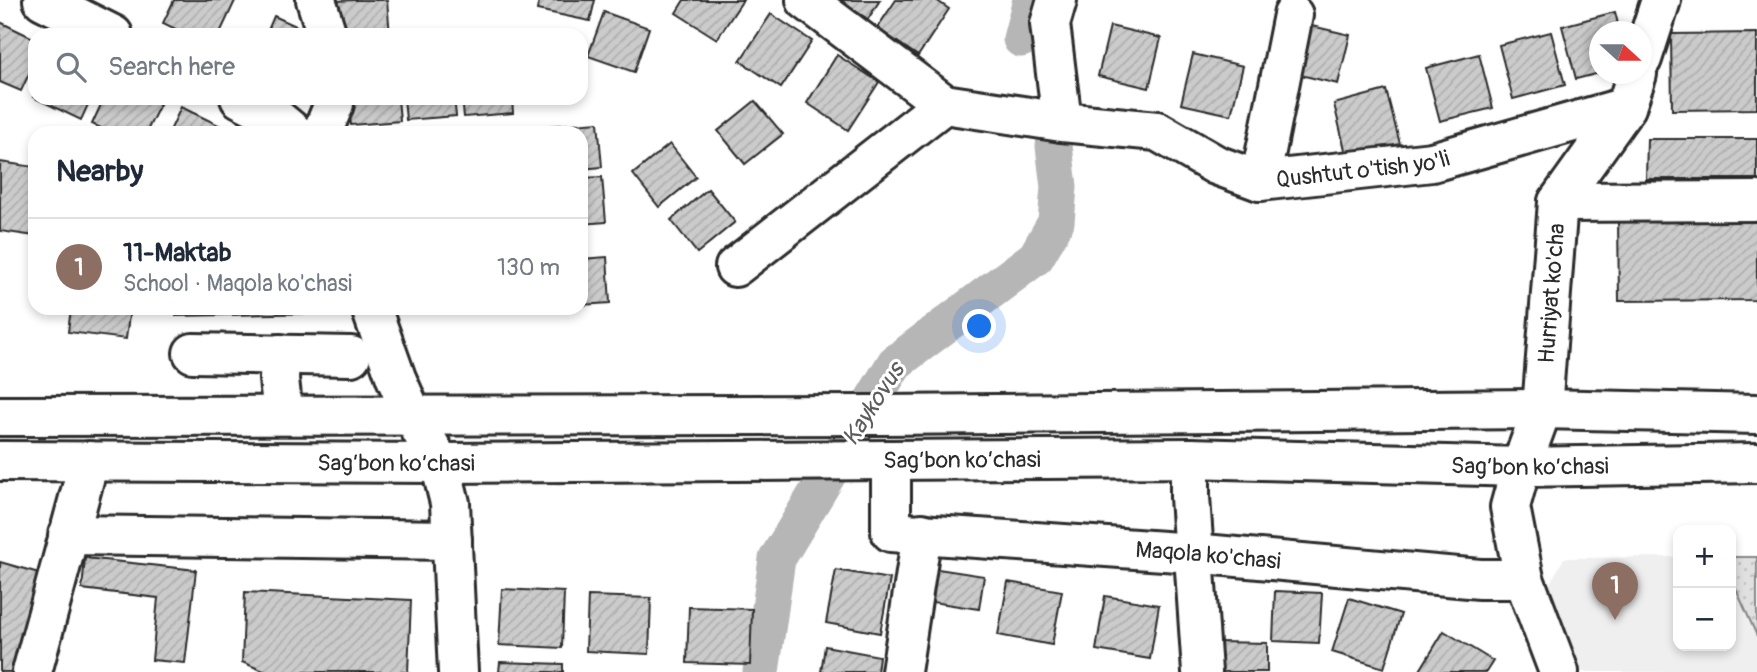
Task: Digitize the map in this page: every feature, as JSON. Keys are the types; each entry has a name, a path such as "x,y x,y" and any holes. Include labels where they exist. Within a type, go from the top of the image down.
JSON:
{"main road":[{"path":"43,0 99,28"},
{"path":"316,0 325,28"},
{"path":"735,267 944,104 806,0"},
{"path":"1057,0 1051,24 1062,122"},
{"path":"1652,28 1661,0"},
{"path":"1260,181 1293,15"},
{"name":"Qushtut o'tish yo'li","path":"944,104 1062,122 1157,131 1216,165 1260,181 1432,162 1631,90"},
{"name":"Hurriyat ko'cha","path":"1542,409 1558,202 1631,90"},
{"path":"254,105 286,126"},
{"path":"325,126 334,105"},
{"path":"1558,202 1757,201"},
{"path":"374,315 412,415 440,463 450,503 458,672"},
{"path":"193,353 351,356"},
{"path":"280,354 279,379 283,415"},
{"path":"1542,409 1510,507 1524,579 1559,672"},
{"name":"Sag’bon ko’chasi","path":"0,416 882,415 1542,409 1757,414"},
{"path":"1190,458 1193,553 1202,672"},
{"name":"Sag’bon ko’chasi","path":"0,460 440,463 1190,458 1521,467 1757,463"},
{"path":"877,460 907,532 901,672"},
{"path":"32,672 89,461"},
{"name":"Maqola ko'chasi","path":"907,532 1193,553 1480,579 1524,579"},
{"path":"68,535 452,540"}],"shaded area":[{"path":"1673,557 1673,651 1736,651 1736,557 1757,557 1757,672 1570,672 1544,594 1564,558"},
{"path":"1736,557 1757,557 1757,636 1736,589"}],"building":[{"path":"174,0 235,1 222,28 173,28 163,23"},
{"path":"387,0 389,28 339,28 337,1"},
{"path":"539,0 595,0 590,21 537,10"},
{"path":"684,0 743,0 717,39 676,13"},
{"path":"838,0 880,0 868,19"},
{"path":"896,0 936,0 949,9 918,56 877,28"},
{"path":"604,12 649,28 634,72 588,56"},
{"path":"1615,12 1617,21 1589,21 1589,76 1576,79 1562,26"},
{"path":"771,14 812,41 781,88 740,61"},
{"path":"274,16 300,28 269,28"},
{"path":"0,22 28,36 28,76 21,91 0,82"},
{"path":"1299,23 1350,35 1338,84 1288,72"},
{"path":"1110,26 1161,38 1149,88 1098,76"},
{"path":"1551,32 1565,85 1513,99 1499,45"},
{"path":"1757,33 1757,109 1672,110 1671,34"},
{"path":"1193,54 1243,66 1231,115 1181,104"},
{"path":"1479,54 1493,108 1440,121 1426,68"},
{"path":"837,55 879,82 848,130 807,103"},
{"path":"1386,90 1400,144 1347,158 1334,104"},
{"path":"755,101 783,134 745,164 718,131"},
{"path":"50,105 88,105 81,120"},
{"path":"101,105 160,105 149,126 92,124"},
{"path":"349,105 399,105 400,121 351,125"},
{"path":"405,105 455,105 456,116 406,120"},
{"path":"463,105 512,105 513,113 464,117"},
{"path":"181,107 221,126 172,126"},
{"path":"598,122 602,167 588,168 588,126 549,126"},
{"path":"1647,139 1757,139 1757,179 1646,179"},
{"path":"670,144 696,177 659,207 633,174"},
{"path":"0,162 28,166 28,235 0,231"},
{"path":"602,177 606,222 588,223 588,178"},
{"path":"708,189 735,222 697,253 671,220"},
{"path":"1757,219 1757,300 1619,301 1618,220"},
{"path":"607,257 610,303 588,305 588,258"},
{"path":"70,315 129,315 126,339 68,332"},
{"path":"85,558 196,570 185,663 152,660 158,598 82,589"},
{"path":"0,562 46,575 20,672 0,672"},
{"path":"925,567 984,576 979,609 919,600"},
{"path":"836,570 890,579 880,633 826,623"},
{"path":"1008,582 1062,591 1052,645 998,635"},
{"path":"502,589 564,592 562,648 499,645"},
{"path":"1275,591 1322,593 1319,643 1273,641"},
{"path":"245,592 411,600 408,672 266,672 242,662"},
{"path":"588,596 651,598 649,654 586,651"},
{"path":"1105,596 1159,605 1150,659 1096,650"},
{"path":"1349,598 1401,614 1384,668 1332,652"},
{"path":"689,607 752,609 750,665 687,663"},
{"path":"1444,631 1493,661 1486,672 1419,672"},
{"path":"1218,642 1267,643 1267,672 1218,672"},
{"path":"825,646 879,656 877,672 821,672"},
{"path":"500,662 563,664 563,672 499,672"}],"waterway":[{"name":"Kaykovus","path":"1021,39 1031,0"},
{"name":"Kaykovus","path":"761,672 777,559 895,363 1036,257 1056,222 1059,187 1054,146"}],"place":[{"name":"11-Maktab","path":"1615,620"}]}
